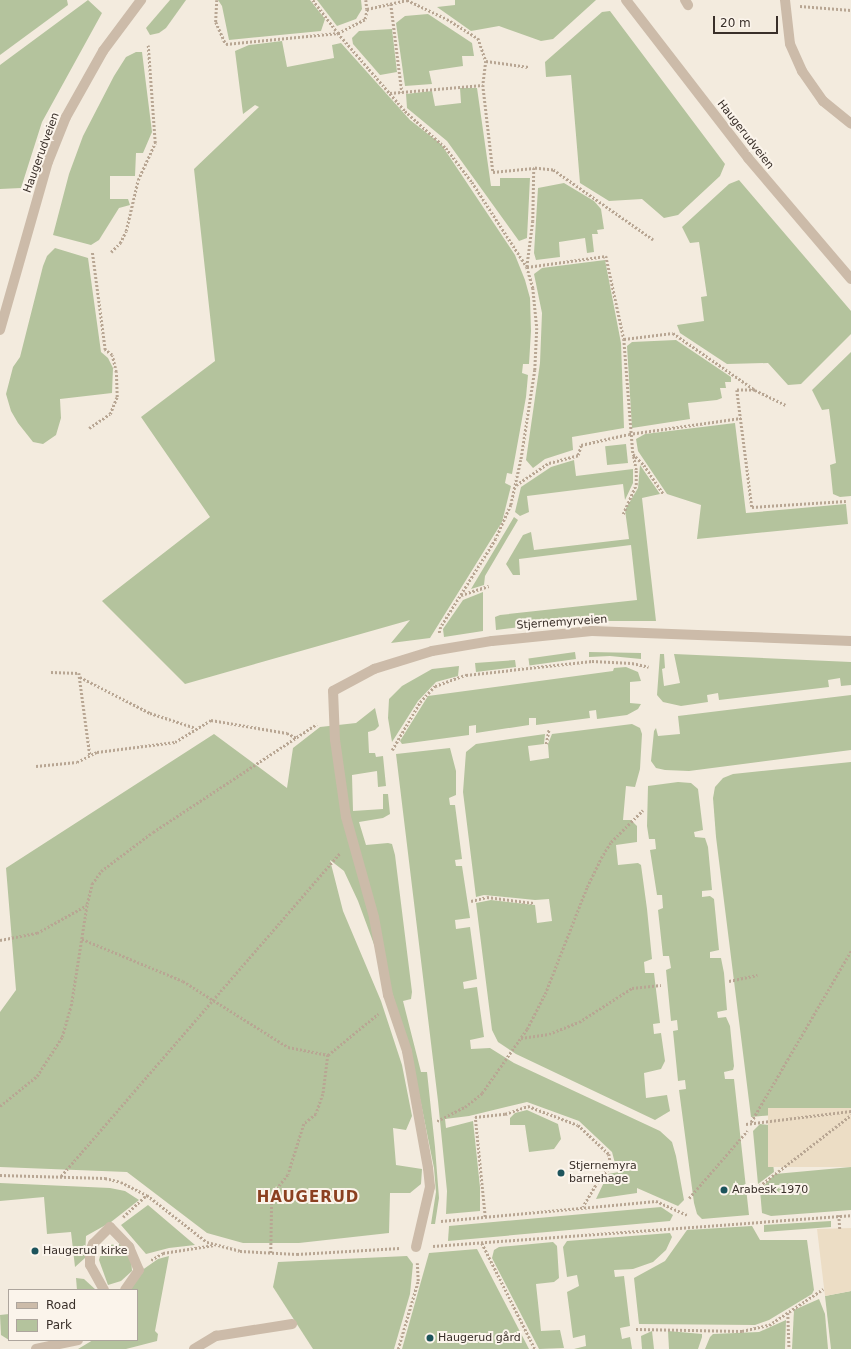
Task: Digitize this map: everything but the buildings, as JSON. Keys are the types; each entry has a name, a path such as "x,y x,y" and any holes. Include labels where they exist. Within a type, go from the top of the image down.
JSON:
{"street":[{"name":"Haugerudveien","path":"0,330 48,162 66,117 103,51 141,0"},
{"name":"Haugerudveien","path":"626,0 748,158 851,279"},
{"path":"785,0 790,44 802,71 823,101 851,124"},
{"name":"Stjernemyrveien","path":"352,839 335,740 332,691 374,669 432,651 492,641 592,631 676,633 851,641"},
{"path":"352,839 370,903 391,1003 407,1052 428,1168 430,1187 416,1247"},
{"path":"103,1289 90,1266 90,1251 93,1244 110,1228 129,1247 139,1270 126,1289"},
{"path":"194,1349 216,1336 292,1324"},
{"path":"36,1349 73,1341"}],"path":[{"path":"217,0 216,22 226,44 338,33 365,19 367,9 366,0"},
{"path":"313,0 338,33 410,116 446,148 472,182 527,267 533,288 536,346 516,485 505,522 441,627 440,637"},
{"path":"367,9 407,0 447,19 478,38 486,61 483,85 493,172 534,168 553,170 653,240"},
{"path":"391,4 402,92"},
{"path":"798,6 851,10"},
{"path":"111,252 120,243 126,231 138,180 155,143 148,46"},
{"path":"486,61 529,67"},
{"path":"390,93 483,85"},
{"path":"527,267 533,221 534,168"},
{"path":"89,428 110,414 117,397 116,372 112,355 104,350 92,252"},
{"path":"527,267 606,256 624,339 629,434 636,470 636,485 623,514"},
{"path":"624,339 673,333 755,390 786,405"},
{"path":"755,390 737,390 752,506 846,500"},
{"path":"516,485 549,463 578,455 581,445 629,434 741,418"},
{"path":"633,454 644,464 664,495"},
{"path":"460,596 489,586"},
{"path":"392,750 420,702 435,686 466,675 592,661 632,663 649,667"},
{"path":"51,672 79,673 80,677 150,713 196,728"},
{"path":"80,677 90,755"},
{"path":"36,766 77,762 90,755 175,742 196,728 216,720 287,733 297,738"},
{"path":"0,1106 37,1076 62,1037 71,1006 87,904 92,884 108,864 316,726 319,720"},
{"path":"546,744 549,728"},
{"path":"437,1121 465,1107 482,1093 520,1038 545,994 587,887 601,858 611,842 642,810"},
{"path":"61,1177 352,839"},
{"path":"472,900 487,898 534,903"},
{"path":"0,940 37,933 87,904"},
{"path":"82,939 183,981 288,1047 328,1055"},
{"path":"751,1122 851,951"},
{"path":"729,981 758,975"},
{"path":"520,1038 549,1034 579,1022 632,988 661,985"},
{"path":"271,1253 272,1195 288,1175 304,1124 316,1114 322,1094 328,1055 391,1003"},
{"path":"485,1217 474,1117 505,1114 528,1106 578,1125 609,1154 611,1166 598,1182 583,1207"},
{"path":"746,1124 751,1122 851,1111"},
{"path":"753,1191 851,1115"},
{"path":"689,1198 747,1131"},
{"path":"0,1175 61,1177 121,1182 147,1195 198,1236 215,1245 240,1251 271,1253 343,1252 482,1243 851,1215"},
{"path":"110,1228 147,1195"},
{"path":"441,1221 656,1201 686,1215"},
{"path":"840,1215 840,1229"},
{"path":"482,1243 535,1349"},
{"path":"139,1270 149,1261 163,1253 215,1245"},
{"path":"398,1349 418,1281 416,1247"},
{"path":"636,1329 742,1331 768,1325 823,1289"},
{"path":"788,1313 789,1349"}],"green space":[{"path":"0,0 67,0 68,5 0,55"},
{"path":"88,0 102,13 42,122 21,188 0,189 0,65"},
{"path":"170,0 186,0 166,28 159,33 150,35 146,28"},
{"path":"218,0 310,0 325,19 321,31 229,40 222,6"},
{"path":"317,0 361,0 362,9 356,19 337,26"},
{"path":"455,0 596,0 553,39 541,41 499,26 471,31 437,7 455,5"},
{"path":"610,11 725,164 720,176 678,215 664,218 642,199 609,201 580,183 571,75 546,77 545,62 602,12"},
{"path":"428,14 472,43 474,56 462,56 463,66 429,71 432,84 405,86 396,23 405,16"},
{"path":"392,29 397,72 380,75 353,44 352,38 359,31"},
{"path":"282,41 287,67 334,58 332,45 341,43 410,120 441,144 515,255 525,280 530,298 531,331 529,364 523,364 522,373 528,375 526,397 512,474 507,473 505,483 511,486 502,522 430,638 391,643 410,620 185,684 102,601 210,517 141,417 215,361 194,169 259,107 255,105 243,114 235,51 249,45"},
{"path":"136,52 142,52 152,132 143,153 136,153 135,176 110,176 110,199 128,199 130,205 119,208 99,240 91,245 53,235 69,174 83,136 114,76 126,57"},
{"path":"460,88 477,88 491,186 500,186 500,178 530,178 527,238 519,241 447,141 407,108 406,94 432,91 435,106 461,103"},
{"path":"739,180 851,311 851,334 801,384 788,385 768,363 727,364 680,333 677,325 704,321 701,297 707,296 699,242 690,243 682,227 729,184"},
{"path":"564,183 594,201 601,209 604,229 597,230 598,234 592,234 594,252 587,253 585,238 559,242 560,257 536,260 534,253 538,188"},
{"path":"55,248 88,258 101,352 108,358 113,368 112,393 60,399 61,418 56,435 43,444 33,442 18,423 11,411 6,394 13,367 20,357 43,266 47,256"},
{"path":"605,260 621,343 624,428 572,437 573,450 545,459 533,468 526,460 540,363 542,313 534,274 542,268"},
{"path":"676,340 731,377 731,382 725,382 726,388 720,388 722,398 717,400 688,403 690,419 632,428 627,346 632,342"},
{"path":"851,352 851,496 840,497 833,494 830,465 836,463 829,409 822,410 812,390"},
{"path":"735,423 746,513 846,504 848,524 697,539 701,505 667,494 638,451 636,439 645,434"},
{"path":"626,444 628,463 607,465 605,446"},
{"path":"574,460 576,476 633,469 633,483 625,500 623,484 527,496 529,512 520,516 515,512 521,487 551,467"},
{"path":"640,465 660,494 642,498 656,621 571,621 496,630 495,617 500,615 637,600 631,545 519,559 520,575 513,575 506,564 523,535 531,532 534,550 629,539 625,510 638,488"},
{"path":"514,517 518,520 485,576 484,585 471,589"},
{"path":"483,592 483,631 444,637 443,629 463,600"},
{"path":"575,652 576,659 529,665 528,659"},
{"path":"589,652 641,653 641,659 610,656 589,657"},
{"path":"660,654 664,654 665,668 662,669 664,686 680,683 674,654 851,662 851,685 841,686 840,678 828,680 829,687 719,700 718,693 707,695 708,702 681,706 663,702 657,695"},
{"path":"515,660 516,667 476,672 475,663"},
{"path":"459,666 458,676 436,682 418,701 392,742 388,718 389,699 402,686 432,669"},
{"path":"626,667 638,672 641,681 630,682 630,703 641,704 638,709 627,715 597,719 596,710 589,711 590,718 536,725 536,718 529,718 529,725 476,733 476,725 469,726 469,735 402,744 400,741 428,696 613,671 614,668"},
{"path":"851,695 851,750 689,771 656,768 651,761 654,731 656,728 658,736 680,734 678,716"},
{"path":"375,708 379,726 375,730 368,732 369,753 375,753 376,757 383,756 386,786 378,787 377,771 352,775 353,811 383,809 383,794 388,794 390,814 383,818 359,822 366,845 392,844 395,855 412,992 411,999 403,1001 421,1072 427,1072 439,1198 435,1224 431,1224 436,1192 434,1168 411,1054 393,996 358,901 344,871 330,860 343,911 381,1001 402,1065 412,1116 406,1130 393,1128 396,1165 422,1169 421,1184 410,1193 390,1193 389,1233 299,1243 243,1243 207,1233 127,1172 0,1167 0,1012 16,990 6,868 214,734 287,788 293,748 320,727 356,723"},
{"path":"632,724 640,728 642,734 640,769 635,787 626,786 623,820 631,820 637,826 637,842 616,845 618,865 638,863 641,865 652,959 644,962 645,973 654,973 660,1023 653,1024 654,1034 661,1033 665,1061 661,1069 644,1073 646,1098 667,1095 670,1111 655,1120 516,1054 498,1042 492,1030 476,903 491,900 535,905 537,923 552,921 549,899 535,900 484,895 476,897 463,792 466,752 476,744 545,734 544,744 528,746 530,761 549,758 548,744 552,734"},
{"path":"450,748 456,771 456,795 449,798 450,805 455,805 462,859 455,860 456,866 462,866 470,918 455,920 456,929 470,927 477,979 463,982 464,989 477,987 484,1037 470,1040 471,1049 490,1048 514,1063 660,1131 672,1142 676,1156 684,1200 678,1206 637,1188 637,1193 596,1199 608,1174 635,1169 616,1167 612,1152 579,1121 527,1102 469,1116 445,1119 446,1128 473,1121 480,1187 480,1211 446,1214 447,1191 438,1101 396,754"},
{"path":"851,762 851,1108 751,1117 716,837 713,798 715,787 723,778 733,774"},
{"path":"678,782 691,783 698,789 703,830 694,832 695,837 705,838 708,847 712,890 702,891 702,897 710,896 714,899 719,950 710,952 710,958 721,958 724,973 727,1010 717,1012 718,1018 726,1017 730,1026 734,1066 733,1070 724,1072 725,1079 734,1079 749,1215 702,1219 697,1214 694,1203 679,1090 686,1089 685,1080 678,1081 673,1031 678,1030 677,1020 671,1021 666,970 671,968 669,956 663,956 658,910 663,908 662,895 657,895 650,850 656,849 655,839 649,839 647,826 648,786"},
{"path":"527,1110 558,1124 561,1139 554,1149 529,1152 525,1125 510,1125 510,1118 515,1113"},
{"path":"760,1124 769,1125 774,1172 758,1184 753,1131"},
{"path":"851,1167 851,1210 771,1216 762,1213 760,1190 775,1174"},
{"path":"0,1183 110,1188 125,1191 139,1200 111,1222 86,1236 85,1258 75,1267 71,1232 47,1234 44,1197 0,1201"},
{"path":"148,1205 195,1245 169,1248 146,1254 121,1225"},
{"path":"661,1207 673,1215 670,1221 448,1241 449,1226"},
{"path":"831,1221 831,1227 764,1232 764,1225"},
{"path":"752,1226 760,1240 807,1240 814,1290 812,1294 769,1320 755,1325 639,1324 634,1278 665,1261 687,1230"},
{"path":"670,1233 672,1237 666,1250 653,1262 633,1269 614,1270 615,1277 624,1276 630,1326 620,1328 622,1339 630,1337 632,1349 574,1349 586,1346 585,1335 573,1338 567,1292 579,1286 577,1275 567,1277 563,1247 567,1241"},
{"path":"553,1242 557,1246 559,1278 554,1282 536,1284 541,1331 560,1330 564,1348 539,1349 492,1258 494,1250 499,1247"},
{"path":"120,1244 131,1258 132,1271 121,1281 108,1285 99,1260 101,1252 108,1245"},
{"path":"477,1249 529,1349 402,1349 429,1253"},
{"path":"169,1256 155,1331 158,1334 157,1341 126,1349 78,1349 91,1341 138,1341 138,1289 130,1289 138,1273 158,1259"},
{"path":"407,1256 413,1264 410,1294 394,1349 313,1349 273,1287 278,1262"},
{"path":"76,1278 84,1279 95,1289 77,1289"},
{"path":"851,1291 851,1349 831,1349 825,1296"},
{"path":"819,1299 825,1314 828,1349 792,1349 794,1310"},
{"path":"8,1314 8,1339 1,1335 0,1315"},
{"path":"786,1320 785,1349 705,1349 710,1337 713,1334 759,1332"},
{"path":"652,1331 654,1349 642,1349 641,1336"},
{"path":"668,1331 702,1334 698,1349 669,1349"}],"shaded area":[{"path":"768,1108 851,1108 851,1167 768,1167"},
{"path":"851,1228 851,1291 825,1296 817,1229"}],"place":[{"name":"Stjernemyra barnehage","path":"561,1173"},
{"name":"Arabesk 1970","path":"724,1190"},
{"name":"Haugerud kirke","path":"35,1251"},
{"name":"Haugerud gård","path":"430,1338"}],"district":[{"name":"HAUGERUD","path":"308,1198"}]}
